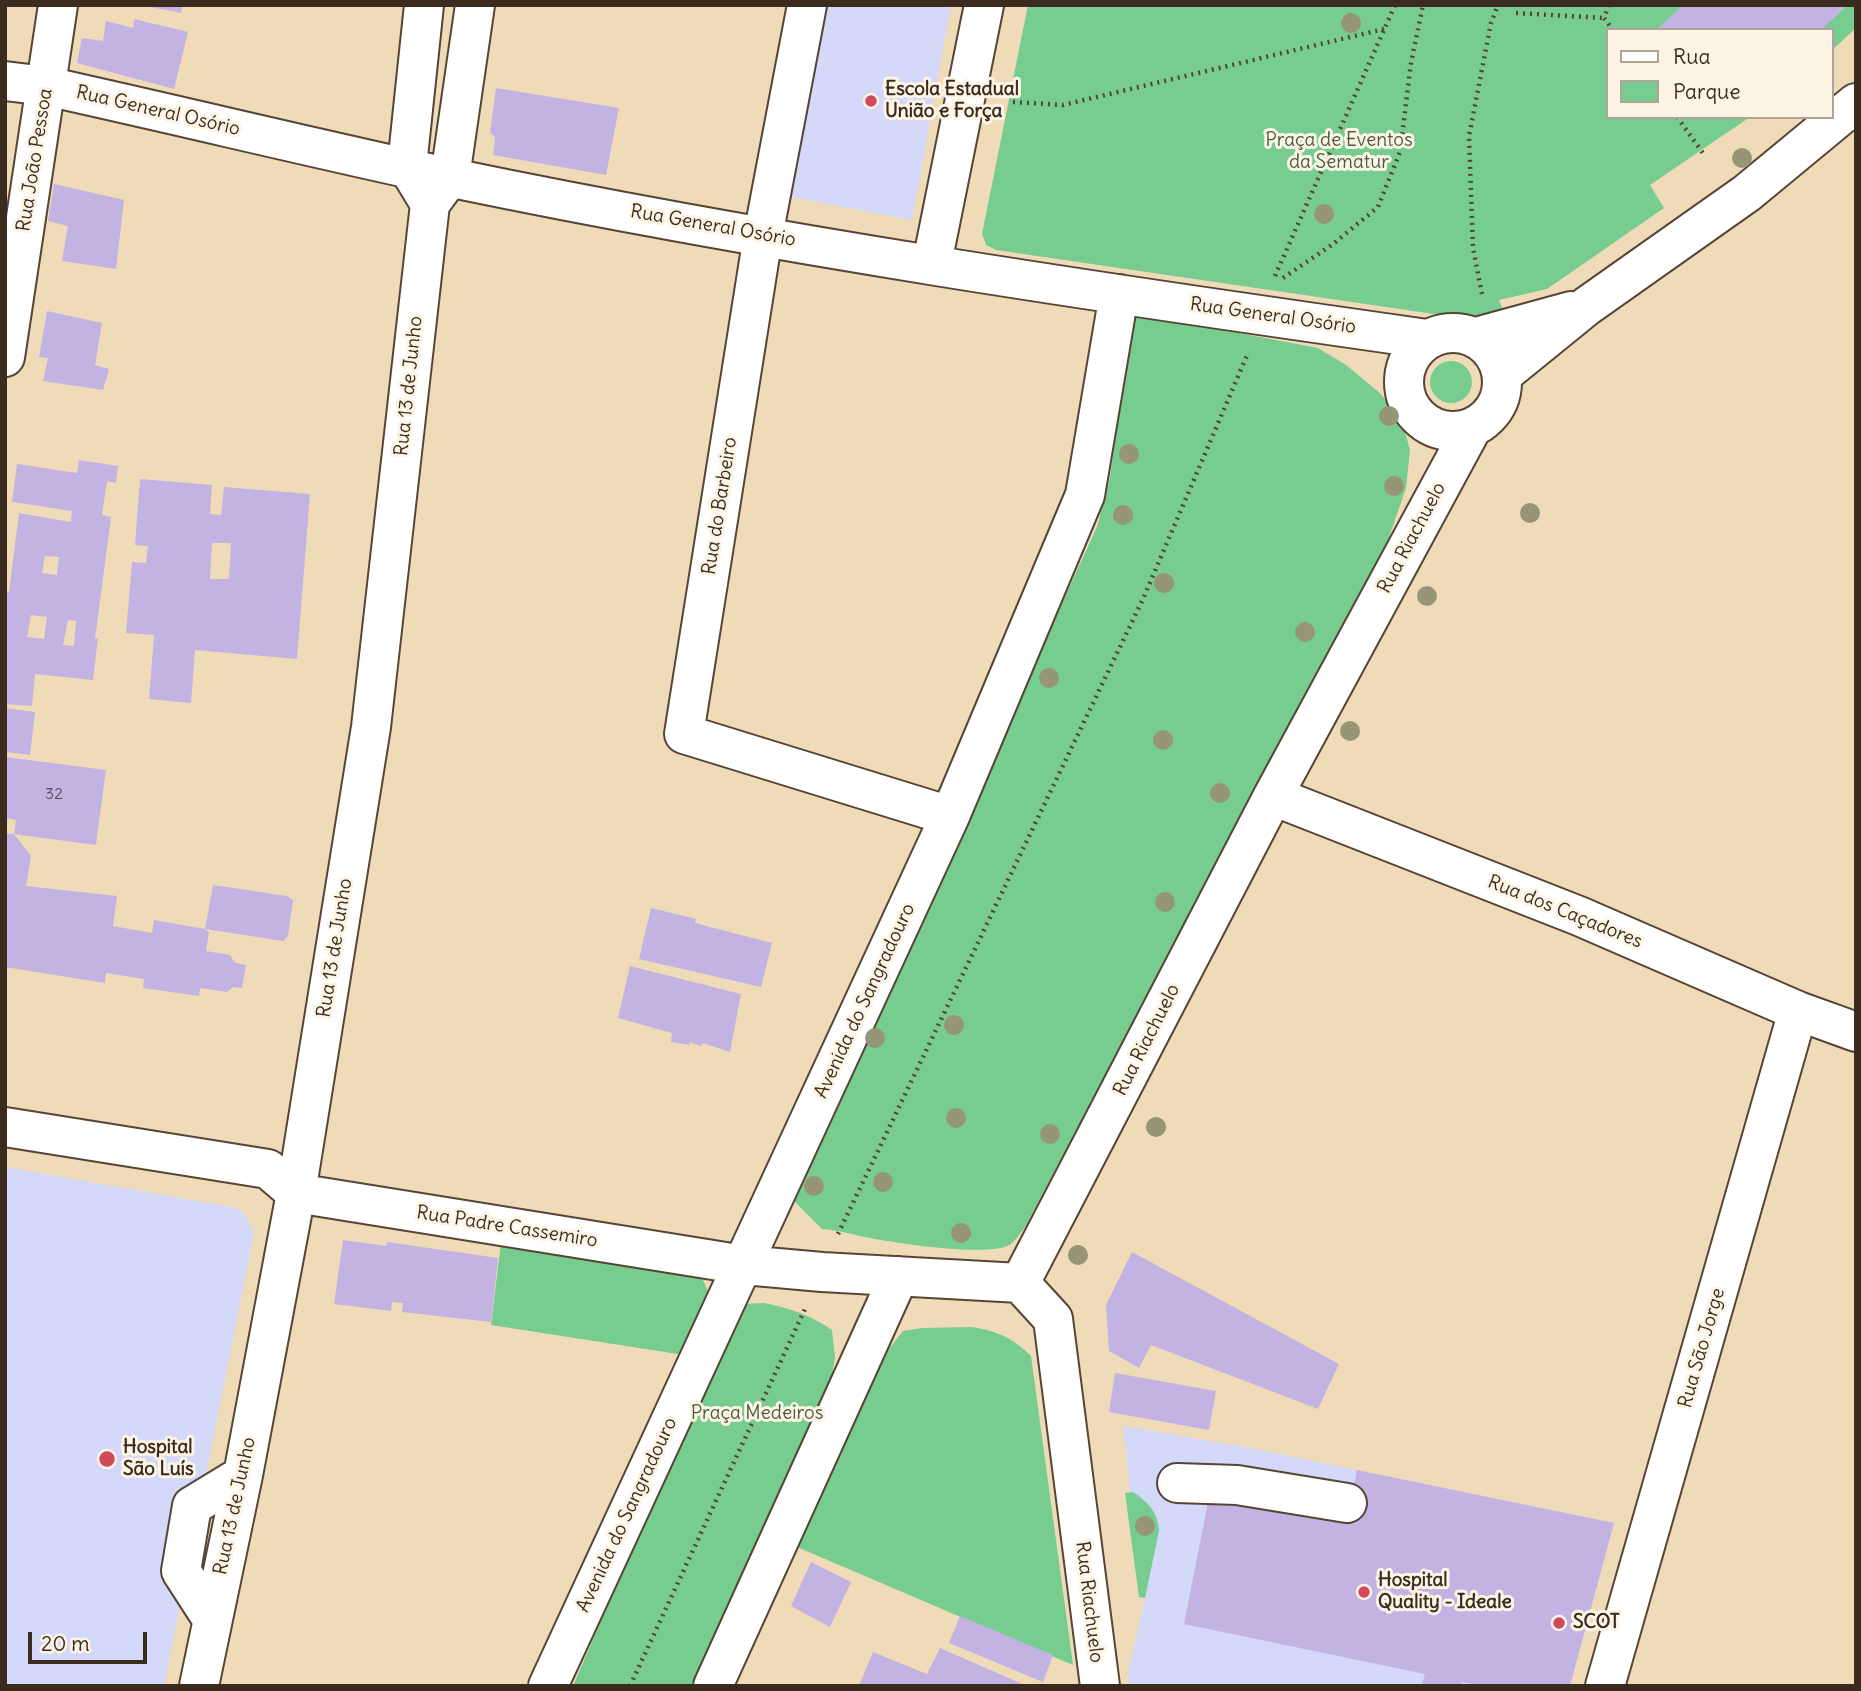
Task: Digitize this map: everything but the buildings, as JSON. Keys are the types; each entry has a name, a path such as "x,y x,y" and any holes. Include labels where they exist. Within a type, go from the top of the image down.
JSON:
{"street":[{"name":"Rua João Pessoa","path":"5,357 58,5"},
{"path":"424,5 407,166 440,191"},
{"name":"Rua 13 de Junho","path":"199,1686 243,1475 296,1193 371,727 440,191 475,5"},
{"name":"Rua do Barbeiro","path":"807,5 763,236 684,734 950,816"},
{"path":"932,263 984,5"},
{"name":"Rua General Osório","path":"5,81 46,86 407,166"},
{"path":"1502,375 1587,306 1747,193 1856,103"},
{"name":"Rua General Osório","path":"440,191 763,236 1119,295 1295,320 1417,352"},
{"name":"Avenida do Sangradouro","path":"548,1686 950,816 1085,495 1119,295"},
{"path":"1476,337 1587,306"},
{"path":"1443,332 1460,332 1476,337 1489,347 1498,360 1502,391 1496,407 1486,419 1472,428 1441,430 1426,423 1414,412 1406,397 1404,381 1417,352 1443,332"},
{"path":"1426,423 1430,505"},
{"name":"Rua Riachuelo","path":"1100,1686 1053,1319 1020,1283 1273,796 1472,428"},
{"name":"Rua dos Caçadores","path":"1273,796 1579,916 1798,1011 1856,1032"},
{"name":"Rua São Jorge","path":"1605,1686 1798,1011"},
{"path":"5,1127 268,1169 296,1193"},
{"name":"Rua Padre Cassemiro","path":"296,1193 744,1265 1020,1283"},
{"path":"713,1686 899,1276"},
{"path":"1177,1483 1237,1485 1347,1503"}],"path":[{"path":"1395,5 1271,286 1333,244 1378,207 1400,152 1423,5"},
{"path":"1483,300 1473,248 1469,136 1491,23 1498,5"},
{"path":"1604,18 1609,5"},
{"path":"1516,13 1604,18 1612,28"},
{"path":"1013,102 1063,105 1384,29"},
{"path":"1678,119 1705,156"},
{"path":"840,1230 1143,599 1250,349"},
{"path":"630,1686 802,1313"}],"shaded area":[{"name":"Escola Estadual União e Força","path":"827,5 951,5 912,220 791,197"},
{"name":"Hospital São Luís","path":"5,1167 237,1208 247,1217 254,1233 164,1686 5,1686"},
{"path":"1123,1426 1245,1447 1614,1523 1570,1686 1129,1686 1128,1672 1145,1598 1139,1597 1125,1493 1130,1491"}],"green space":[{"name":"Praça de Eventos da Sematur","path":"1028,5 1856,5 1856,28 1833,49 1833,28 1605,28 1605,119 1747,119 1650,185 1664,208 1547,289 1499,300 1505,316 1475,320 996,250 986,245 982,234"},
{"path":"1144,315 1318,348 1346,365 1380,393 1402,421 1410,450 1406,488 1388,540 1017,1238 1011,1244 1000,1248 964,1250 900,1243 822,1229 791,1198 794,1184 1097,527 1110,477 1131,320"},
{"path":"1451,361 1466,367 1472,382 1466,397 1451,403 1436,397 1430,382 1436,367"},
{"path":"501,1242 696,1276 703,1280 710,1296 684,1355 491,1325"},
{"name":"Praça Medeiros","path":"764,1303 800,1313 832,1330 835,1357 831,1382 698,1686 573,1686 674,1450 742,1304"},
{"path":"972,1327 1004,1336 1031,1356 1073,1665 797,1547 888,1350 903,1331"},
{"path":"1133,1492 1151,1508 1157,1518 1159,1531 1145,1598 1139,1597 1125,1493"}],"place":[{"name":"Escola Estadual União e Força","path":"871,101"},
{"name":"Hospital São Luís","path":"107,1459"},
{"name":"Hospital Quality - Ideale","path":"1364,1592"},
{"name":"SCOT","path":"1559,1623"}]}
